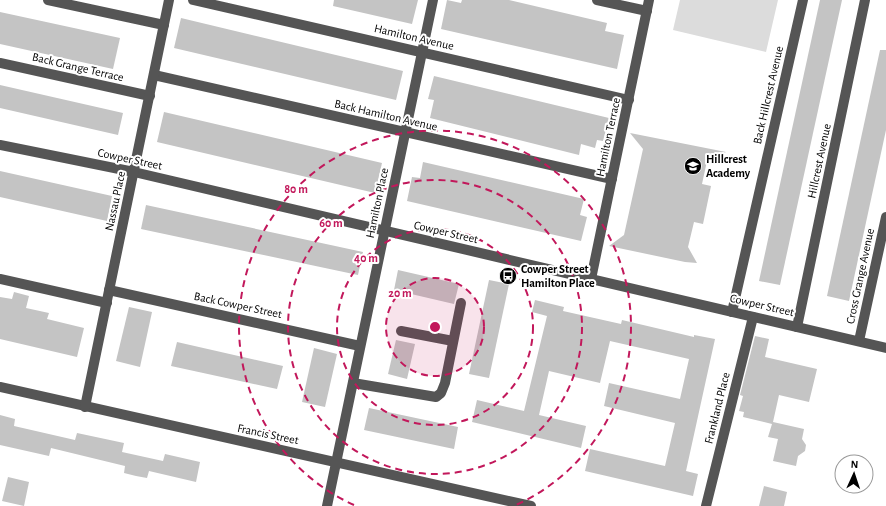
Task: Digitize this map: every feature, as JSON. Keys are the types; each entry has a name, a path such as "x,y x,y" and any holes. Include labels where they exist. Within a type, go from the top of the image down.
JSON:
{"street":[{"path":"48,0 164,25"},
{"name":"Nassau Place","path":"85,407 169,0"},
{"name":"Hamilton Avenue","path":"193,0 628,100"},
{"name":"Hamilton Place","path":"327,506 433,0"},
{"path":"597,0 647,11"},
{"name":"Hamilton Terrace","path":"591,279 649,0"},
{"name":"Back Hillcrest Avenue","path":"732,312 803,0"},
{"name":"Hillcrest Avenue","path":"797,327 865,0"},
{"name":"Back Grange Terrace","path":"0,63 150,96"},
{"name":"Back Hamilton Avenue","path":"154,75 612,179"},
{"name":"Cowper Street","path":"0,144 134,172 886,348"},
{"name":"Cross Grange Avenue","path":"859,342 886,217"},
{"path":"0,279 107,303"},
{"name":"Back Cowper Street","path":"109,290 360,346"},
{"path":"353,383 436,398 441,393 445,383 461,303"},
{"name":"Frankland Place","path":"706,506 753,317"},
{"path":"401,331 453,341"},
{"name":"Francis Street","path":"0,387 531,506"}],"shaded area":[{"path":"680,0 778,0 766,52 673,30"}],"building":[{"path":"334,0 418,0 412,24 333,6"},
{"path":"447,0 461,3 462,0 509,0 607,23 605,31 624,35 617,69 441,29"},
{"path":"820,0 842,0 780,285 759,281"},
{"path":"0,12 120,38 113,69 0,44"},
{"path":"181,18 403,71 396,100 174,48"},
{"path":"880,50 886,50 886,130 849,301 827,296"},
{"path":"434,76 609,118 603,141 597,140 595,148 581,144 579,155 430,118 434,100 428,99"},
{"path":"0,85 123,113 118,135 0,108"},
{"path":"164,112 382,163 375,193 157,142"},
{"path":"630,133 726,152 707,161 702,184 711,186 703,224 694,222 688,247 697,263 685,262 609,246 624,235 643,149"},
{"path":"423,162 584,199 580,215 587,217 581,241 407,201 412,177 420,178"},
{"path":"0,171 112,196 107,221 0,197"},
{"path":"146,205 363,252 358,275 141,229"},
{"path":"398,270 459,284 454,304 394,290"},
{"path":"489,280 509,284 489,378 469,374"},
{"path":"14,292 29,296 26,308 49,313 47,319 84,328 77,357 0,339 0,297 12,299"},
{"path":"535,300 564,307 563,311 621,324 622,320 694,337 694,335 715,339 686,471 698,474 693,496 585,471 590,449 665,466 675,423 604,406 609,383 680,399 689,359 610,341 600,383 549,371 539,415 586,426 581,448 472,422 477,400 524,411 547,316 532,312"},
{"path":"129,307 152,312 140,367 116,361"},
{"path":"755,336 769,339 765,357 817,369 809,402 779,395 773,422 804,429 802,439 806,445 805,451 798,456 796,466 773,461 778,439 768,437 772,424 743,417 744,412 739,411 743,396 740,395"},
{"path":"396,340 415,344 407,379 388,374"},
{"path":"177,342 283,366 277,389 171,366"},
{"path":"314,348 337,354 325,407 302,402"},
{"path":"369,408 458,427 454,449 364,430"},
{"path":"0,415 15,419 14,426 75,440 77,433 124,443 122,452 163,461 165,454 200,462 196,482 149,471 147,478 136,476 124,473 125,466 51,448 49,456 0,445"},
{"path":"8,477 29,482 24,506 2,501"},
{"path":"764,486 787,492 784,506 759,506"}],"place":[{"name":"Hillcrest Academy","path":"693,166"},
{"name":"Cowper Street Hamilton Place","path":"508,276"}]}
